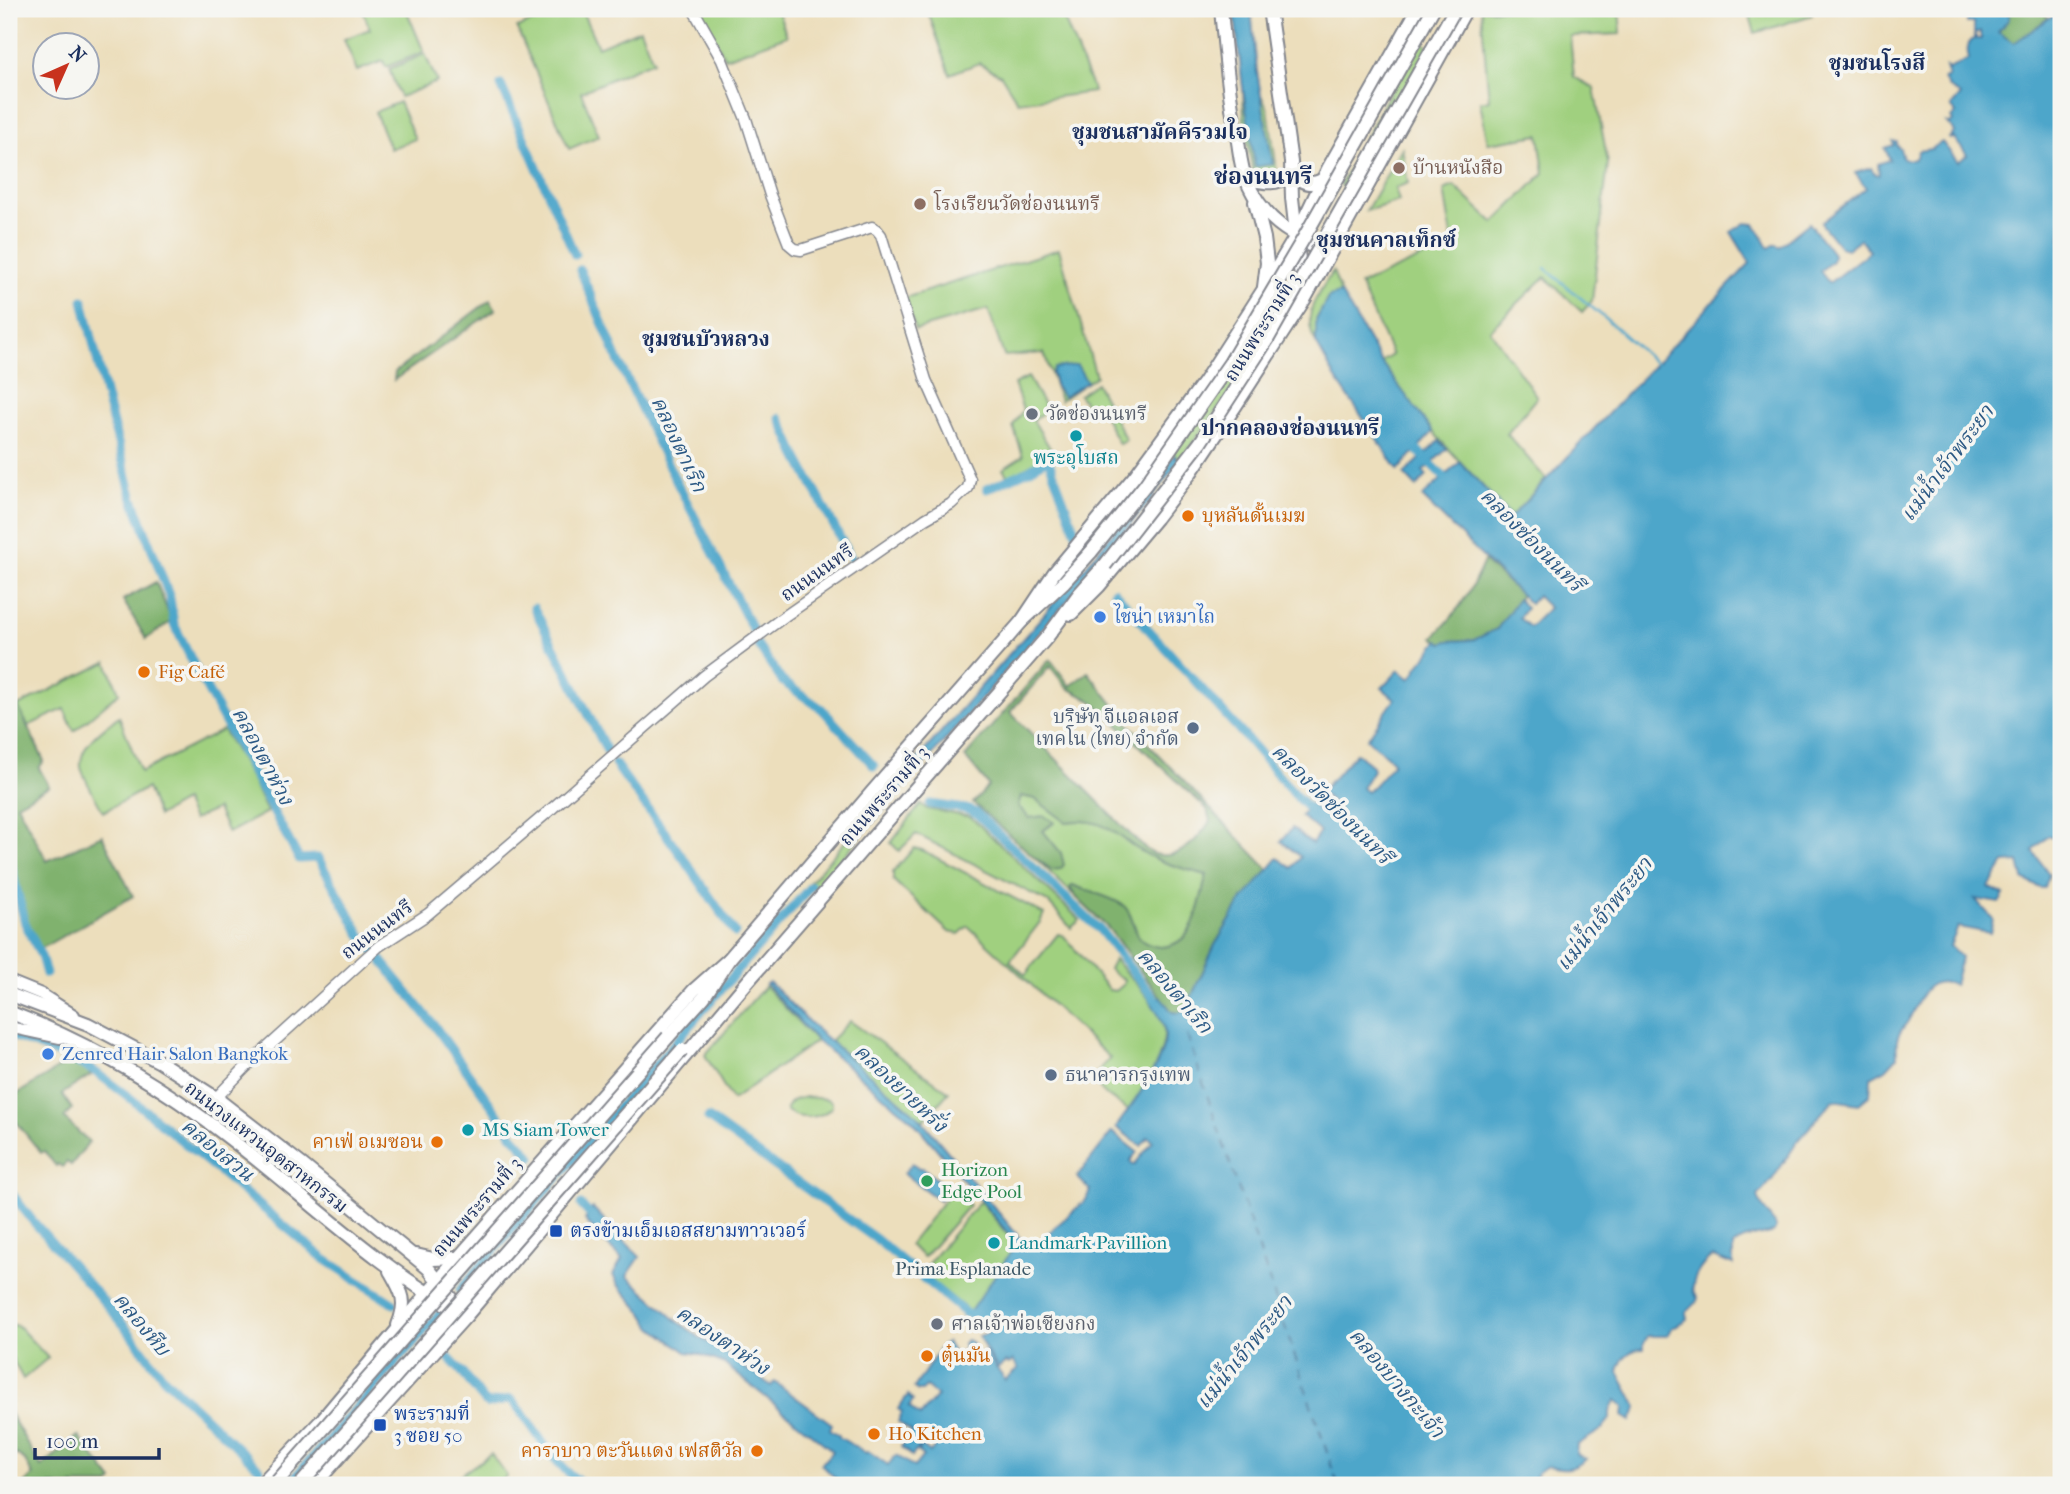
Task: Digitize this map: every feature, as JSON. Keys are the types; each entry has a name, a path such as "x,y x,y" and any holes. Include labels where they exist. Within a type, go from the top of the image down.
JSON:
{"main road":[{"path":"1221,9 1232,104 1245,177 1252,191 1274,221 1303,244 1310,247 1338,241"},
{"path":"1269,9 1291,162 1290,174 1304,300"},
{"name":"ถนนพระรามที่ 3","path":"1022,621 1054,573 1135,476 1204,382 1237,331 1296,236 1322,180 1418,9"},
{"name":"ถนนพระรามที่ 3","path":"260,1485 320,1422 458,1258 694,990 729,959 1022,621 1064,582 1091,552 1145,485 1244,340 1433,9"},
{"name":"ถนนพระรามที่ 3","path":"314,1485 466,1316 749,980 1048,636 1079,594 1105,565 1199,443 1267,340 1455,9"},
{"name":"ถนนพระรามที่ 3","path":"1048,636 1097,588 1156,519 1189,475 1304,300 1466,9"},
{"path":"1245,177 1276,183 1290,174"},
{"path":"1290,174 1308,184 1322,180 1328,194 1335,201 1346,205 1360,200"},
{"path":"1252,191 1267,263 1263,290"},
{"path":"1237,331 1247,329 1258,333 1266,341 1270,352"},
{"name":"ถนนพระรามที่ 3","path":"274,1485 704,997 729,959"},
{"name":"ถนนพระรามที่ 3","path":"300,1485 717,1010 749,980"},
{"name":"ถนนวงแหวนอุตสาหกรรม","path":"9,981 41,994 88,1024 160,1062 216,1098 412,1254 439,1280 466,1316"},
{"name":"ถนนวงแหวนอุตสาหกรรม","path":"9,994 88,1024"},
{"name":"ถนนวงแหวนอุตสาหกรรม","path":"9,1013 73,1041 163,1091 202,1117 388,1267 427,1294 466,1316"},
{"name":"ถนนวงแหวนอุตสาหกรรม","path":"9,1027 73,1041"},
{"path":"477,1238 482,1254 492,1263 509,1264"},
{"path":"412,1254 433,1259 458,1258"},
{"path":"388,1267 403,1295 404,1306 392,1337"},
{"path":"320,1422 340,1426 349,1444"}],"street":[{"name":"ถนนนนทรี","path":"216,1098 244,1068 375,949 428,914 704,676 925,519 951,504 968,488 970,479 926,380 881,234 872,228 801,250 789,244 741,106 722,60 693,9"}],"green space":[{"path":"362,9 406,9 424,52 386,67 383,61 357,71 344,39 370,29"},
{"path":"565,9 581,9 598,47 640,29 653,61 581,92 599,136 569,149 517,28"},
{"path":"697,9 777,9 787,36 725,58"},
{"path":"927,9 1060,9 1094,92 1018,102 1001,75 979,63 950,74"},
{"path":"1481,9 1619,9 1621,34 1570,36 1574,77 1594,88 1608,163 1592,301 1582,312 1545,277 1490,330 1537,397 1507,434 1546,479 1511,517 1433,432 1381,362 1392,355 1360,285 1453,244 1444,190 1454,186 1494,223 1544,173 1539,135 1488,143 1480,102 1489,100"},
{"path":"1748,9 1810,9 1812,15 1755,33"},
{"path":"2009,9 2043,9 2048,18 2014,44 1997,32 2009,19"},
{"path":"1418,40 1428,45 1353,193 1340,185"},
{"path":"425,54 437,82 400,97 389,69"},
{"path":"1243,89 1261,95 1268,109 1277,171 1275,177 1257,176 1253,172 1244,125"},
{"path":"399,102 415,139 390,149 375,112"},
{"path":"1402,148 1408,183 1395,188 1399,201 1366,211"},
{"path":"1059,249 1096,376 1060,401 1044,353 1004,356 988,309 915,330 905,298"},
{"path":"1333,271 1341,293 1329,296 1316,320 1316,343 1310,314"},
{"path":"490,300 496,309 394,380 395,372"},
{"path":"1252,334 1265,346 1180,460 1173,450"},
{"path":"1028,377 1047,410 1033,420 1053,453 1008,477 1003,469 1023,456 1013,426 1023,410 1014,384"},
{"path":"1096,383 1126,440 1119,444 1098,403 1089,409 1079,395"},
{"path":"1484,561 1521,595 1497,629 1474,640 1448,641 1442,644 1433,637 1463,602"},
{"path":"156,582 172,621 146,639 123,600"},
{"path":"1050,659 1070,686 1088,672 1129,724 1269,870 1241,902 1215,945 1186,1009 1179,1013 1172,1012 1108,928 1070,888 1073,885 1124,906 1141,940 1161,947 1183,939 1189,931 1198,910 1207,875 1157,859 1112,830 1093,822 1066,822 1035,799 1021,796 1018,806 1029,818 1044,816 1054,822 1043,831 1061,853 1064,865 1060,869 1052,870 973,803 989,786 965,757","holes":["1050,666 1066,687 1092,701 1207,809 1210,821 1187,847 1164,855 1146,849 1010,712"]},
{"path":"107,662 119,693 74,731 64,709 28,726 18,706"},
{"path":"18,706 44,761 39,768 49,786 17,804 47,861 102,835 133,896 40,949 28,927 9,852 9,712"},
{"path":"119,716 141,772 223,730 267,812 228,833 217,809 193,820 184,801 158,816 147,788 103,812 82,771 81,759 94,737"},
{"path":"1021,796 1035,799 1066,822 1093,822 1112,830 1150,856 1207,875 1194,920 1183,938 1161,947 1145,943 1137,933 1130,914 1121,906 1073,885 1070,888 1076,897 1034,857 1052,870 1061,853 1043,831 1054,823 1044,816 1029,818 1018,806"},
{"path":"921,804 927,809 971,817 1080,920 1071,928 1048,902 916,834 899,851 891,843"},
{"path":"849,837 856,842 815,890 808,884"},
{"path":"914,848 1044,914 1010,961 1025,975 1058,934 1064,936 1109,990 1116,991 1123,985 1124,979 1109,969 1114,959 1147,996 1162,1020 1163,1042 1155,1067 1128,1110 1101,1090 1095,1080 1097,1073 1110,1058 968,926 959,934 949,932 893,880 893,872"},
{"path":"765,986 816,1041 732,1100 705,1055"},
{"path":"850,1021 949,1092 923,1121 830,1041"},
{"path":"67,1063 85,1069 91,1075 62,1094 72,1109 64,1118 89,1142 71,1165 67,1162 62,1167 58,1164 56,1166 44,1151 41,1153 9,1113 9,1099"},
{"path":"806,1097 827,1099 832,1102 832,1107 822,1114 810,1117 797,1116 786,1110 791,1102"},
{"path":"953,1189 961,1201 963,1199 969,1205 924,1257 909,1245"},
{"name":"Prima Esplanade","path":"980,1201 1016,1245 970,1312 921,1272"},
{"path":"18,1326 48,1358 23,1379 9,1353 9,1328"},
{"path":"9,1412 41,1467 78,1436 113,1481 109,1485 23,1485 33,1475 25,1461 17,1454 9,1461"},
{"path":"491,1454 507,1476 495,1485 446,1485"}],"water":[{"path":"1234,9 1251,9 1257,72 1273,164 1255,167"},
{"path":"1967,9 2009,9 2009,19 1998,32 2014,43 2061,10 2061,837 2059,840 2048,836 2033,851 2049,874 2045,888 2023,879 2019,862 2004,863 1989,887 2004,895 1999,903 1975,899 1993,919 1990,933 1958,927 1950,946 1961,957 1954,985 1936,983 1925,991 1899,1035 1897,1057 1886,1069 1871,1077 1870,1095 1859,1104 1833,1100 1800,1138 1758,1196 1776,1227 1774,1232 1747,1238 1733,1246 1733,1265 1713,1257 1710,1259 1693,1283 1694,1293 1698,1298 1686,1312 1687,1319 1672,1328 1668,1336 1648,1336 1644,1349 1630,1353 1621,1362 1618,1372 1637,1407 1631,1421 1623,1416 1624,1407 1616,1400 1610,1410 1610,1419 1601,1430 1577,1445 1576,1454 1586,1459 1577,1466 1568,1468 1547,1466 1537,1473 1530,1485 837,1485 839,1482 821,1464 833,1451 723,1363 686,1352 651,1326 618,1285 613,1275 622,1259 585,1220 588,1215 585,1212 588,1209 590,1211 593,1208 640,1257 627,1276 676,1320 771,1386 775,1382 832,1424 830,1429 839,1437 866,1453 868,1451 888,1465 896,1455 914,1467 923,1456 918,1452 922,1446 930,1453 937,1445 923,1433 916,1441 921,1445 912,1456 901,1447 912,1432 898,1422 902,1412 898,1409 908,1395 913,1401 909,1407 920,1416 937,1396 926,1387 922,1391 914,1388 947,1342 955,1355 964,1351 963,1343 967,1340 971,1342 979,1355 985,1352 1005,1380 1018,1369 1013,1360 998,1368 979,1337 989,1332 983,1323 977,1326 974,1318 967,1316 1016,1245 1010,1235 913,1121 816,1040 766,984 769,982 817,1030 919,1117 1023,1242 1035,1245 1086,1200 1090,1190 1077,1177 1112,1132 1137,1152 1130,1161 1134,1165 1153,1141 1148,1137 1141,1146 1116,1127 1147,1083 1164,1045 1163,1026 1152,1004 1160,996 1172,1012 1179,1013 1186,1009 1215,945 1241,902 1278,858 1292,868 1301,857 1281,841 1292,828 1312,844 1320,832 1301,816 1311,804 1329,819 1340,809 1321,792 1356,753 1372,766 1373,770 1362,788 1367,792 1393,763 1367,739 1395,699 1382,688 1399,670 1410,679 1439,640 1442,643 1474,640 1497,629 1518,599 1526,608 1519,618 1530,627 1549,608 1537,596 1530,604 1422,497 1460,462 1511,517 1750,263 1731,232 1745,223 1755,224 1769,248 1776,244 1779,247 1809,223 1833,254 1832,261 1820,271 1829,283 1870,251 1860,239 1847,249 1840,247 1821,223 1866,188 1855,173 1871,168 1879,175 1878,164 1890,160 1885,148 1894,145 1893,141 1897,142 1903,158 1910,160 1915,159 1918,151 1931,149 1942,142 1958,162 1967,155 1953,137 1949,138 1955,132 1947,123 1953,121 1951,118 1956,113 1951,107 1961,95 1949,88 1944,79 1949,77 1946,67 1949,69 1969,59 1970,42 1975,36 1981,39 1981,31 1974,34 1974,23 1967,23"},
{"path":"1341,293 1381,362 1433,432 1398,470 1335,377 1316,343 1316,320 1329,296"},
{"path":"1077,365 1087,382 1063,397 1056,387 1052,373 1055,368"},
{"path":"1439,441 1447,449 1423,471 1427,476 1416,487 1404,474"},
{"path":"1174,455 1180,460 1151,500 1074,593 856,842 849,837 1082,571"},
{"name":"Horizon Edge Pool","path":"912,1163 923,1168 948,1189 939,1200 904,1174"}],"waterway":[{"name":"คลองตาเริก","path":"501,85 575,255"},
{"path":"1545,268 1656,364"},
{"name":"คลองตาเริก","path":"580,270 618,360 675,479 753,630"},
{"name":"คลองตาห่วง","path":"83,300 132,496 170,598 174,624 197,671 299,859 318,858 361,935 434,1025 514,1137 532,1157"},
{"path":"780,418 853,562"},
{"name":"คลองช่องนนทรี","path":"1410,443 1452,485"},
{"name":"คลองวัดช่องนนทรี","path":"987,489 1047,459 1076,533"},
{"name":"คลองวัดช่องนนทรี","path":"1114,591 1316,816"},
{"name":"คลองยายหรั่ง","path":"534,608 607,751"},
{"name":"คลองตาเริก","path":"757,644 782,681 822,709 874,766"},
{"name":"คลองยายหรั่ง","path":"615,764 735,933"},
{"name":"คลองตาเริก","path":"930,804 976,813 1100,930 1161,1007"},
{"path":"9,858 25,923 41,956 46,974"},
{"path":"460,1290 811,886"},
{"name":"คลองสวน","path":"13,1036 94,1071 323,1258 394,1304"},
{"path":"708,1118 876,1239 965,1313 979,1318"},
{"name":"คลองหีบ","path":"9,1190 119,1319 164,1378 260,1469"},
{"name":"คลองตาห่วง","path":"581,1205 593,1218"},
{"path":"288,1485 439,1314"},
{"name":"คลองสวน","path":"446,1355 488,1404 511,1399 553,1457 585,1485"}],"ferry route":[{"path":"1187,1035 1338,1485"}],"place":[{"name":"บ้านหนังสือ","path":"1399,168"},
{"name":"โรงเรียนวัดช่องนนทรี","path":"920,204"},
{"name":"วัดช่องนนทรี","path":"1032,414"},
{"name":"พระอุโบสถ","path":"1076,436"},
{"name":"บุหลันดั้นเมฆ","path":"1188,516"},
{"name":"ไชน่า เหมาไถ","path":"1100,617"},
{"name":"Fig Café","path":"144,672"},
{"name":"บริษัท จีแอลเอส เทคโน (ไทย) จำกัด","path":"1193,728"},
{"name":"Zenred Hair Salon Bangkok","path":"48,1054"},
{"name":"ธนาคารกรุงเทพ","path":"1051,1075"},
{"name":"MS Siam Tower","path":"468,1130"},
{"name":"คาเฟ่ อเมซอน","path":"437,1142"},
{"name":"Horizon Edge Pool","path":"927,1181"},
{"name":"ตรงข้ามเอ็มเอสสยามทาวเวอร์","path":"556,1231"},
{"name":"Landmark Pavillion","path":"994,1243"},
{"name":"ศาลเจ้าพ่อเซียงกง","path":"937,1324"},
{"name":"ตุ๋นมัน","path":"927,1356"},
{"name":"พระรามที่ 3 ซอย 50","path":"380,1425"},
{"name":"Ho Kitchen","path":"874,1434"},
{"name":"คาราบาว ตะวันแดง เฟสติวัล","path":"757,1451"}],"district":[{"name":"ชุมชนโรงสี","path":"1877,63"},
{"name":"ชุมชนสามัคคีรวมใจ","path":"1160,132"},
{"name":"ช่องนนทรี","path":"1263,176"},
{"name":"ชุมชนคาลเท็กซ์","path":"1386,240"},
{"name":"ชุมชนบัวหลวง","path":"706,339"},
{"name":"ปากคลองช่องนนทรี","path":"1290,428"}],"water label":[{"name":"แม่น้ำเจ้าพระยา","path":"1947,463"},
{"name":"แม่น้ำเจ้าพระยา","path":"1604,914"},
{"name":"แม่น้ำเจ้าพระยา","path":"1244,1352"},
{"name":"คลองบางกะเจ้า","path":"1397,1383"}]}
